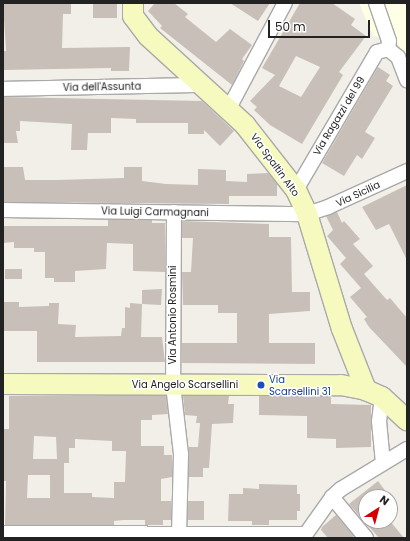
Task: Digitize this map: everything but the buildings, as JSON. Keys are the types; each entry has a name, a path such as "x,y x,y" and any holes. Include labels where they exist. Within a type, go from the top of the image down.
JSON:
{"street":[{"name":"Via Spaltin Alto","path":"133,3 133,16 148,36 245,125 296,190 307,214 342,329 374,394"},
{"path":"228,110 285,3"},
{"path":"376,3 389,41 388,49 398,58 407,80"},
{"name":"Via Ragazzi del 99","path":"296,190 378,52 388,49"},
{"name":"Via dell'Assunta","path":"3,89 200,85"},
{"name":"Via Sicilia","path":"307,214 328,207 407,171"},
{"name":"Via Luigi Carmagnani","path":"3,210 307,214"},
{"name":"Via Antonio Rosmini","path":"174,212 172,384 182,454 179,537"},
{"name":"Via Angelo Scarsellini","path":"3,384 341,385 374,394"},
{"path":"374,394 407,420"},
{"path":"374,394 379,421 383,463"},
{"path":"3,533 179,537 304,536 332,497 407,449"},
{"path":"332,497 366,538"}],"shaded area":[{"path":"359,3 407,3 407,62 397,41 373,36"}],"place":[{"name":"Via Scarsellini 31","path":"261,385"}]}
